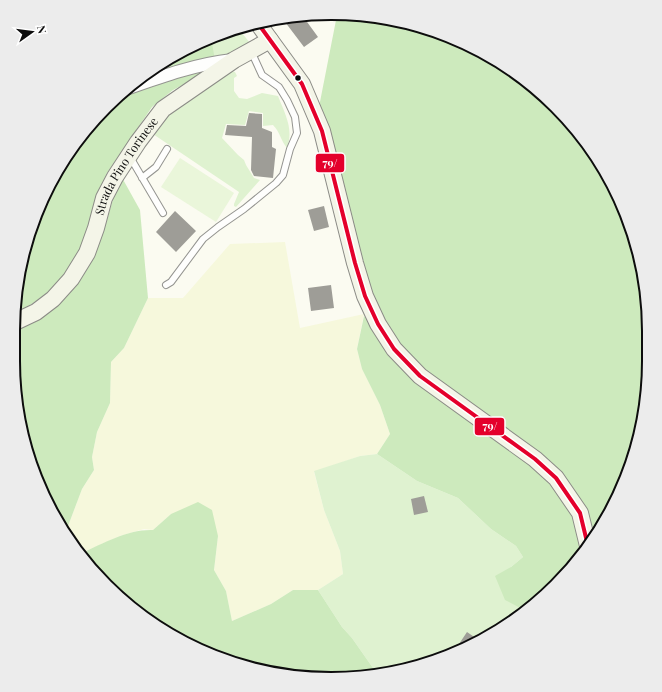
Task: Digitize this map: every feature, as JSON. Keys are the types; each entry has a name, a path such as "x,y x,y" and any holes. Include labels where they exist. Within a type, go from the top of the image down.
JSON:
{"street":[{"path":"262,28 302,84 322,131 357,270 365,296 378,324 394,349 420,376 535,459 556,478 580,513 586,539"},
{"name":"Strada Pino Torinese","path":"21,320 36,312 53,299 71,279 87,254 104,198 129,156 163,109 234,60 270,40"},
{"path":"144,82 214,62 234,60"}],"lane":[{"path":"166,285 171,282 202,239 249,205 283,175 287,157 297,134 295,118 279,87 262,75 251,51"},
{"path":"142,178 156,167 167,149"},
{"path":"129,156 147,189 163,213"}],"green space":[{"path":"336,20 392,26 450,44 469,52 504,72 551,111 590,158 610,193 625,231 636,270 642,331 641,381 636,422 618,480 610,499 590,534 584,511 423,373 374,317 319,107"},
{"path":"242,34 254,48 213,64 196,51"},
{"path":"212,44 215,60 154,75 193,52"},
{"path":"203,68 205,73 173,90 152,107 104,179 90,225 79,253 63,277 53,287 42,297 21,310 26,270 31,251 52,193 72,158 84,142 111,111 138,88"},
{"path":"232,71 235,72 237,76 234,78 234,91 239,98 247,99 262,93 278,96 286,115 290,134 287,148 273,125 263,126 263,113 249,111 245,125 226,124 222,138 244,160 254,178 260,180 236,207 234,204 239,192 150,132 166,113"},
{"path":"180,158 234,193 216,222 161,187"},
{"path":"120,174 140,210 148,298 124,348 111,362 110,403 97,432 92,457 94,470 82,489 68,526 52,499 44,480 26,422 21,381 20,329 38,320 59,303 74,288 86,271 95,254"},
{"path":"285,242 300,328 364,314 357,349 362,369 380,405 390,434 377,454 360,456 314,472 324,510 340,551 343,574 318,590 293,590 271,604 232,621 226,591 214,570 218,536 171,514 153,530 144,529 120,536 85,552 68,526 82,489 94,470 92,457 97,432 110,403 111,362 124,348 148,298 183,298 230,244"},
{"path":"364,316 412,373 484,426 563,492 584,542 551,581 520,608 505,600 495,576 511,567 523,557 516,546 491,529 458,498 417,481 377,454 390,434 380,405 362,369 357,349"},
{"path":"377,454 417,481 458,498 491,529 516,546 523,557 511,567 524,605 504,620 469,640 431,655 392,666 373,669 352,638 342,627 318,590 343,574 340,551 324,510 314,471 360,456"},
{"path":"198,502 212,510 218,536 214,570 226,591 232,621 271,604 293,590 318,590 342,627 352,638 373,669 331,672 290,669 251,661 212,648 175,630 142,608 111,581 85,552 125,534 144,530 153,530 171,514"}],"building":[{"path":"307,21 318,37 304,47 286,24"},
{"path":"249,113 262,114 262,128 272,132 272,147 276,149 273,178 254,176 251,170 252,137 225,135 227,125 246,126"},
{"path":"324,206 329,227 314,231 308,210"},
{"path":"175,211 196,231 176,252 156,232"},
{"path":"331,285 334,308 311,311 308,288"},
{"path":"424,496 428,512 414,515 411,499"},
{"path":"467,632 474,637 469,640 459,644"}],"transit line":[{"name":"79/","path":"262,28 302,84 322,131 355,263 365,296 378,324 394,349 420,376 535,459 556,478 580,513 586,539"}]}
